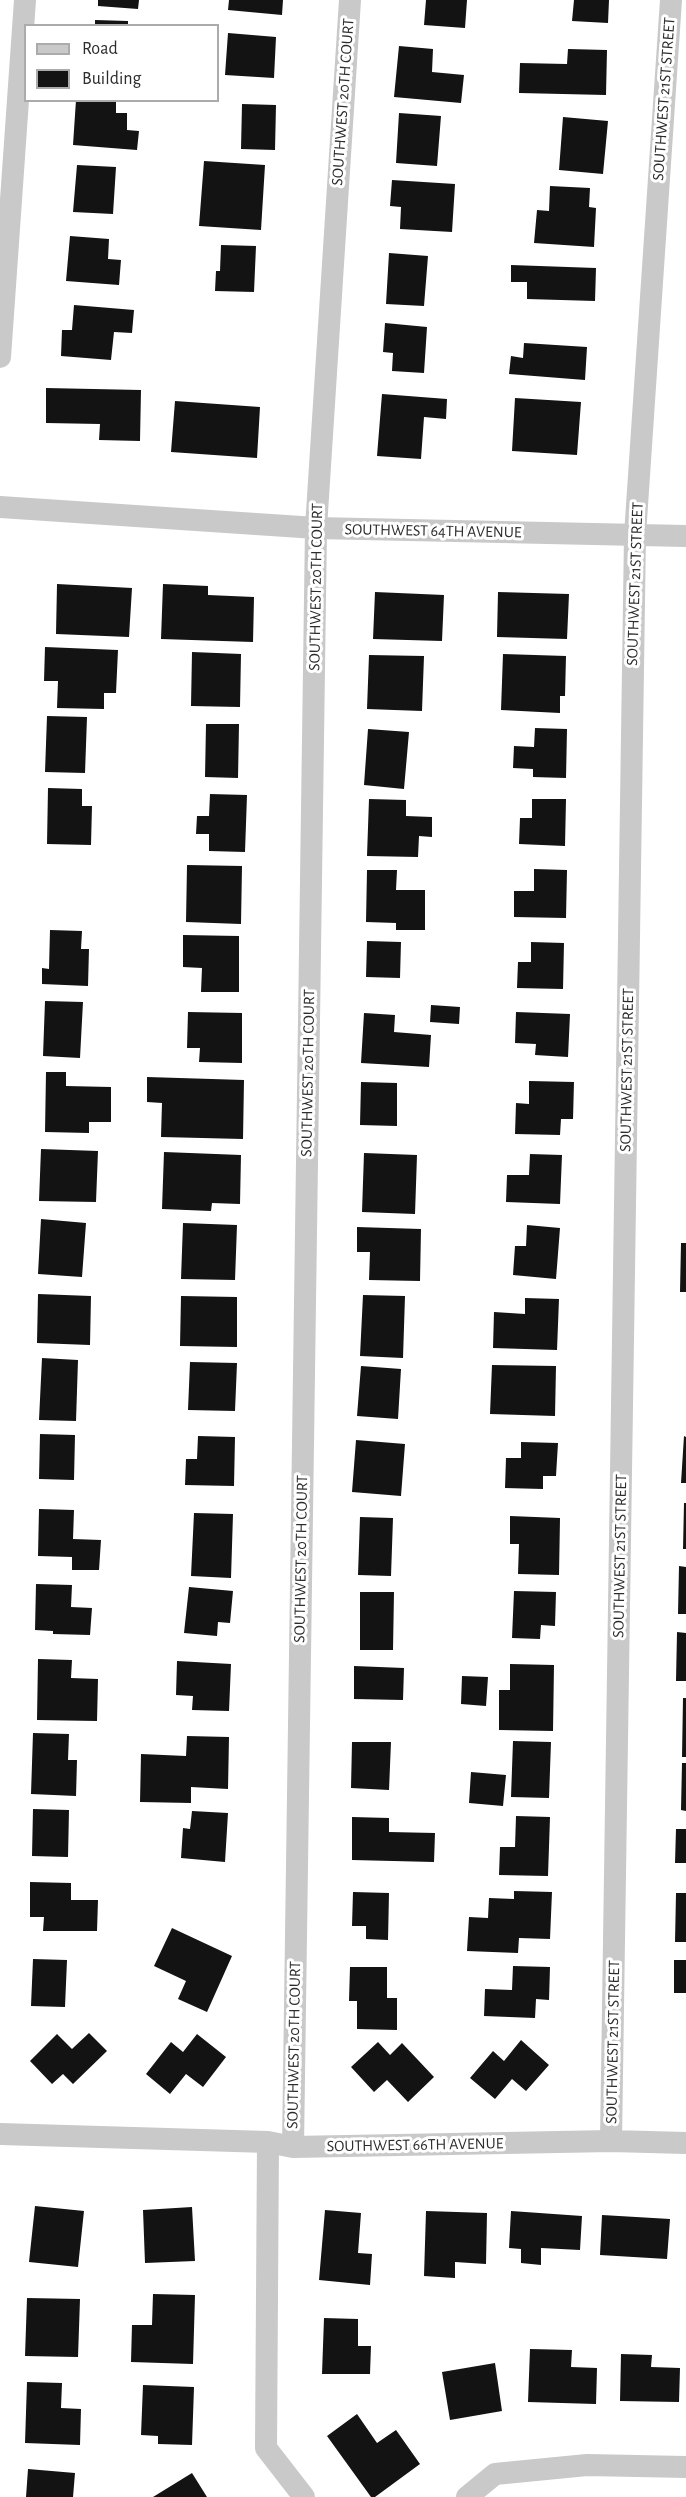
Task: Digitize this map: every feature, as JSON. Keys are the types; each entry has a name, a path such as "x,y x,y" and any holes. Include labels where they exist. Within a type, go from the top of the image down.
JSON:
{"street":[{"path":"0,357 25,0"},
{"name":"SOUTHWEST 20TH COURT","path":"293,2147 316,528 350,0"},
{"name":"SOUTHWEST 21ST STREET","path":"611,2141 635,535 671,0"},
{"name":"SOUTHWEST 64TH AVENUE","path":"0,507 316,528 686,536"},
{"name":"SOUTHWEST 66TH AVENUE","path":"0,2134 268,2142 293,2147 611,2141 686,2144"},
{"name":"SOUTHWEST 20TH COURT","path":"268,2142 266,2448 304,2497"},
{"path":"466,2497 495,2474 587,2465 686,2468"}],"building":[{"path":"98,0 139,0 138,9 98,6"},
{"path":"229,0 283,0 282,15 228,10"},
{"path":"426,0 467,0 465,28 424,25"},
{"path":"574,0 609,0 608,23 572,21"},
{"path":"95,20 128,21 128,24 95,24"},
{"path":"228,33 276,37 274,78 225,75"},
{"path":"399,46 433,49 432,72 464,75 461,103 394,97"},
{"path":"568,49 607,50 606,95 519,93 520,63 567,64"},
{"path":"76,102 116,102 116,113 127,113 127,130 139,131 137,150 73,145"},
{"path":"242,104 276,105 275,150 241,149"},
{"path":"399,113 441,116 437,166 396,163"},
{"path":"563,117 608,121 603,174 559,170"},
{"path":"204,161 265,165 261,230 199,226"},
{"path":"77,165 116,167 113,214 73,212"},
{"path":"392,180 455,184 452,232 400,229 401,207 390,206"},
{"path":"550,186 590,188 589,207 596,208 594,247 534,243 537,210 549,211"},
{"path":"70,236 109,239 108,259 121,260 119,285 66,281"},
{"path":"221,245 256,246 254,292 215,291 216,271 220,271"},
{"path":"389,253 428,256 424,306 386,304"},
{"path":"511,265 596,268 595,301 527,299 527,282 511,282"},
{"path":"74,305 134,310 132,333 114,332 111,360 61,356 62,330 72,330"},
{"path":"385,323 427,327 424,373 392,371 393,353 383,352"},
{"path":"524,343 587,347 585,380 509,374 511,356 523,358"},
{"path":"46,388 141,390 140,441 99,440 100,424 46,423"},
{"path":"382,394 447,399 446,419 424,417 421,459 377,456"},
{"path":"515,398 581,402 577,455 512,451"},
{"path":"175,401 260,407 257,458 171,452"},
{"path":"57,584 132,588 129,637 56,634"},
{"path":"163,584 208,586 208,595 254,597 253,642 161,639"},
{"path":"375,592 444,595 442,641 373,639"},
{"path":"498,592 569,594 567,639 497,637"},
{"path":"45,647 118,650 116,693 104,693 104,709 57,708 58,681 44,681"},
{"path":"192,652 241,654 240,707 191,706"},
{"path":"503,654 566,656 565,696 560,696 560,713 501,710"},
{"path":"369,655 424,656 422,711 367,709"},
{"path":"47,716 87,717 85,773 45,772"},
{"path":"206,724 239,724 238,778 205,777"},
{"path":"535,728 567,729 566,778 533,777 533,769 513,768 514,746 534,747"},
{"path":"368,729 409,732 404,789 364,785"},
{"path":"48,788 82,789 82,806 92,806 91,845 47,844"},
{"path":"210,794 247,795 245,852 209,851 209,834 196,834 197,816 209,816"},
{"path":"369,799 406,800 406,816 432,817 432,837 419,836 418,857 367,856"},
{"path":"532,799 566,799 565,846 519,844 520,818 532,818"},
{"path":"187,865 242,866 241,924 186,922"},
{"path":"534,869 567,870 566,918 514,917 514,891 534,891"},
{"path":"367,870 397,870 396,890 425,890 425,930 396,930 396,923 366,922"},
{"path":"50,930 82,931 81,949 89,949 88,986 42,984 42,968 49,969"},
{"path":"183,935 239,936 239,992 201,992 202,968 183,967"},
{"path":"367,941 401,942 400,978 366,977"},
{"path":"531,942 564,943 563,989 517,988 518,962 531,962"},
{"path":"45,1001 83,1002 80,1058 43,1056"},
{"path":"431,1005 460,1007 459,1024 430,1022"},
{"path":"188,1012 242,1013 242,1063 199,1062 200,1048 187,1048"},
{"path":"516,1012 570,1014 568,1057 535,1055 536,1044 515,1043"},
{"path":"364,1013 395,1015 394,1032 431,1035 429,1067 361,1063"},
{"path":"46,1072 66,1072 66,1086 111,1087 111,1122 89,1122 89,1133 45,1132"},
{"path":"147,1077 244,1080 243,1139 161,1137 162,1103 147,1102"},
{"path":"529,1081 574,1082 573,1119 561,1119 560,1135 515,1134 516,1103 529,1104"},
{"path":"361,1082 397,1083 397,1126 360,1125"},
{"path":"41,1149 98,1151 96,1202 39,1201"},
{"path":"164,1152 241,1155 240,1204 212,1203 211,1211 162,1209"},
{"path":"364,1153 417,1155 415,1214 362,1212"},
{"path":"530,1154 562,1155 560,1204 506,1202 507,1175 529,1175"},
{"path":"41,1219 86,1223 82,1277 38,1274"},
{"path":"183,1223 237,1225 235,1280 181,1279"},
{"path":"527,1225 560,1228 556,1279 513,1275 515,1246 526,1246"},
{"path":"357,1227 421,1229 420,1281 369,1280 370,1252 357,1252"},
{"path":"681,1243 686,1243 686,1292 680,1292"},
{"path":"38,1294 91,1296 90,1345 37,1343"},
{"path":"363,1295 405,1296 403,1358 360,1356"},
{"path":"181,1296 237,1297 237,1347 180,1346"},
{"path":"525,1298 559,1299 557,1350 493,1348 494,1312 525,1314"},
{"path":"42,1358 78,1360 76,1421 39,1420"},
{"path":"190,1362 237,1363 235,1411 188,1410"},
{"path":"492,1365 556,1366 555,1416 490,1414"},
{"path":"361,1366 401,1369 398,1419 357,1416"},
{"path":"40,1434 75,1435 74,1480 39,1479"},
{"path":"198,1436 235,1437 234,1486 185,1485 186,1459 197,1459"},
{"path":"684,1436 686,1437 686,1483 681,1483"},
{"path":"356,1440 405,1444 401,1496 352,1492"},
{"path":"521,1442 558,1443 556,1476 543,1476 543,1489 505,1488 506,1458 521,1458"},
{"path":"684,1503 686,1503 686,1549 683,1549"},
{"path":"39,1509 74,1510 73,1539 101,1540 99,1570 72,1570 72,1557 38,1556"},
{"path":"194,1513 233,1514 231,1578 191,1576"},
{"path":"510,1516 560,1518 559,1575 518,1574 519,1544 510,1544"},
{"path":"360,1517 393,1518 391,1576 358,1575"},
{"path":"679,1566 686,1567 686,1614 678,1614"},
{"path":"36,1584 72,1585 71,1607 92,1608 90,1635 53,1634 53,1631 35,1630"},
{"path":"189,1587 233,1591 230,1623 218,1622 217,1636 184,1633"},
{"path":"514,1591 556,1592 555,1626 541,1625 540,1639 512,1638"},
{"path":"360,1592 394,1592 393,1650 360,1650"},
{"path":"677,1632 686,1633 686,1681 676,1681"},
{"path":"38,1659 72,1660 71,1678 98,1679 97,1721 37,1720"},
{"path":"177,1661 231,1664 229,1711 192,1710 193,1696 176,1695"},
{"path":"510,1664 554,1665 553,1731 499,1730 499,1690 510,1690"},
{"path":"354,1666 404,1668 403,1700 354,1699"},
{"path":"462,1676 488,1677 486,1706 461,1704"},
{"path":"683,1698 686,1698 686,1757 682,1757"},
{"path":"33,1733 69,1734 68,1760 77,1760 76,1796 31,1794"},
{"path":"187,1736 229,1737 228,1789 191,1787 191,1803 140,1802 141,1754 186,1756"},
{"path":"513,1741 551,1742 549,1798 511,1797"},
{"path":"352,1742 391,1742 389,1790 351,1788"},
{"path":"682,1763 686,1763 686,1811 681,1810"},
{"path":"471,1772 506,1775 503,1806 469,1803"},
{"path":"33,1809 69,1810 68,1857 32,1856"},
{"path":"192,1811 228,1813 225,1862 181,1858 183,1828 190,1829"},
{"path":"516,1816 550,1817 548,1876 499,1875 500,1847 515,1847"},
{"path":"352,1817 389,1818 389,1832 435,1833 434,1862 352,1860"},
{"path":"676,1829 686,1829 686,1863 675,1863"},
{"path":"30,1882 71,1883 71,1900 98,1900 97,1931 43,1931 44,1917 30,1917"},
{"path":"514,1891 552,1892 550,1939 519,1938 518,1953 467,1951 469,1917 488,1918 489,1898 514,1899"},
{"path":"353,1892 389,1893 388,1940 366,1939 366,1926 352,1926"},
{"path":"676,1893 686,1893 686,1942 675,1942"},
{"path":"172,1928 232,1956 207,2012 178,1999 186,1981 154,1966"},
{"path":"33,1959 67,1960 65,2007 31,2006"},
{"path":"674,1960 686,1960 686,1993 674,1993"},
{"path":"513,1966 550,1967 549,2000 536,1999 535,2018 484,2016 485,1989 512,1990"},
{"path":"350,1967 387,1967 387,1998 397,1998 397,2030 357,2029 357,2001 349,2001"},
{"path":"89,2033 107,2051 73,2084 63,2074 52,2084 30,2061 57,2034 72,2049"},
{"path":"197,2034 226,2057 203,2087 186,2074 170,2094 146,2074 171,2042 183,2052"},
{"path":"521,2040 549,2065 526,2091 512,2079 495,2099 470,2078 493,2051 504,2061"},
{"path":"378,2042 390,2055 402,2043 434,2077 408,2102 387,2080 374,2092 351,2067"},
{"path":"35,2206 84,2211 78,2267 29,2262"},
{"path":"192,2207 195,2261 145,2263 143,2210"},
{"path":"325,2210 361,2213 358,2253 372,2254 370,2285 319,2280"},
{"path":"426,2211 487,2213 486,2264 455,2262 455,2278 424,2276"},
{"path":"511,2211 582,2216 580,2250 541,2248 541,2265 521,2263 521,2249 509,2248"},
{"path":"602,2215 670,2219 667,2259 600,2255"},
{"path":"153,2294 195,2295 193,2364 131,2362 132,2325 152,2325"},
{"path":"27,2298 80,2299 78,2357 25,2356"},
{"path":"324,2318 358,2319 358,2346 371,2346 370,2374 322,2374"},
{"path":"530,2349 572,2350 571,2367 597,2368 596,2404 528,2402"},
{"path":"621,2354 652,2355 651,2367 680,2368 679,2402 620,2401"},
{"path":"495,2363 502,2411 450,2420 442,2372"},
{"path":"27,2382 62,2383 61,2408 81,2409 80,2445 25,2443"},
{"path":"143,2385 194,2387 192,2445 158,2444 158,2436 141,2435"},
{"path":"357,2414 377,2443 396,2430 420,2464 375,2497 371,2497 327,2436"},
{"path":"28,2469 75,2473 73,2497 26,2497"},
{"path":"192,2473 207,2497 153,2497"}]}
